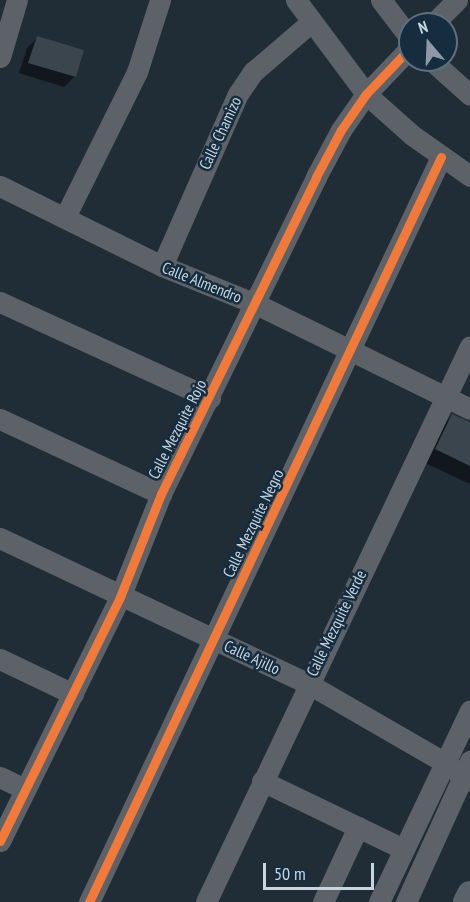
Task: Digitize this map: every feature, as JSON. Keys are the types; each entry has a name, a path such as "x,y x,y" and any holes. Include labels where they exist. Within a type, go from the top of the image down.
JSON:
{"main road":[{"path":"466,902 470,894"}],"street":[{"path":"0,57 17,0"},
{"path":"65,217 137,72 160,0"},
{"path":"296,0 310,23 366,94 441,157 470,176"},
{"path":"381,0 398,22"},
{"path":"445,12 457,0"},
{"name":"Calle Chamizo","path":"162,266 238,94 253,72 310,23"},
{"name":"Calle Mezquite Rojo","path":"0,841 120,597 161,494 256,304 321,167 366,94 398,61"},
{"path":"444,72 470,95"},
{"name":"Calle Mezquite Negro","path":"89,902 352,352 441,157"},
{"name":"Calle Almendro","path":"0,186 162,266 256,304 470,409"},
{"path":"0,302 210,398"},
{"name":"Calle Mezquite Verde","path":"206,902 470,346"},
{"path":"0,419 161,494"},
{"name":"Calle Ajillo","path":"0,538 120,597 308,683 444,762 468,772"},
{"path":"0,659 73,694"},
{"path":"379,902 470,710"},
{"path":"406,902 468,772"},
{"path":"0,777 25,789"},
{"path":"262,781 403,849"},
{"path":"323,902 358,827"}],"building":[{"path":"37,36 84,50 76,77 28,63"},
{"path":"452,414 470,422 470,466 435,449"}],"cycle path":[{"path":"0,841 120,597 161,494 316,177 341,130 366,94 398,61"},
{"path":"89,902 441,157"}]}
